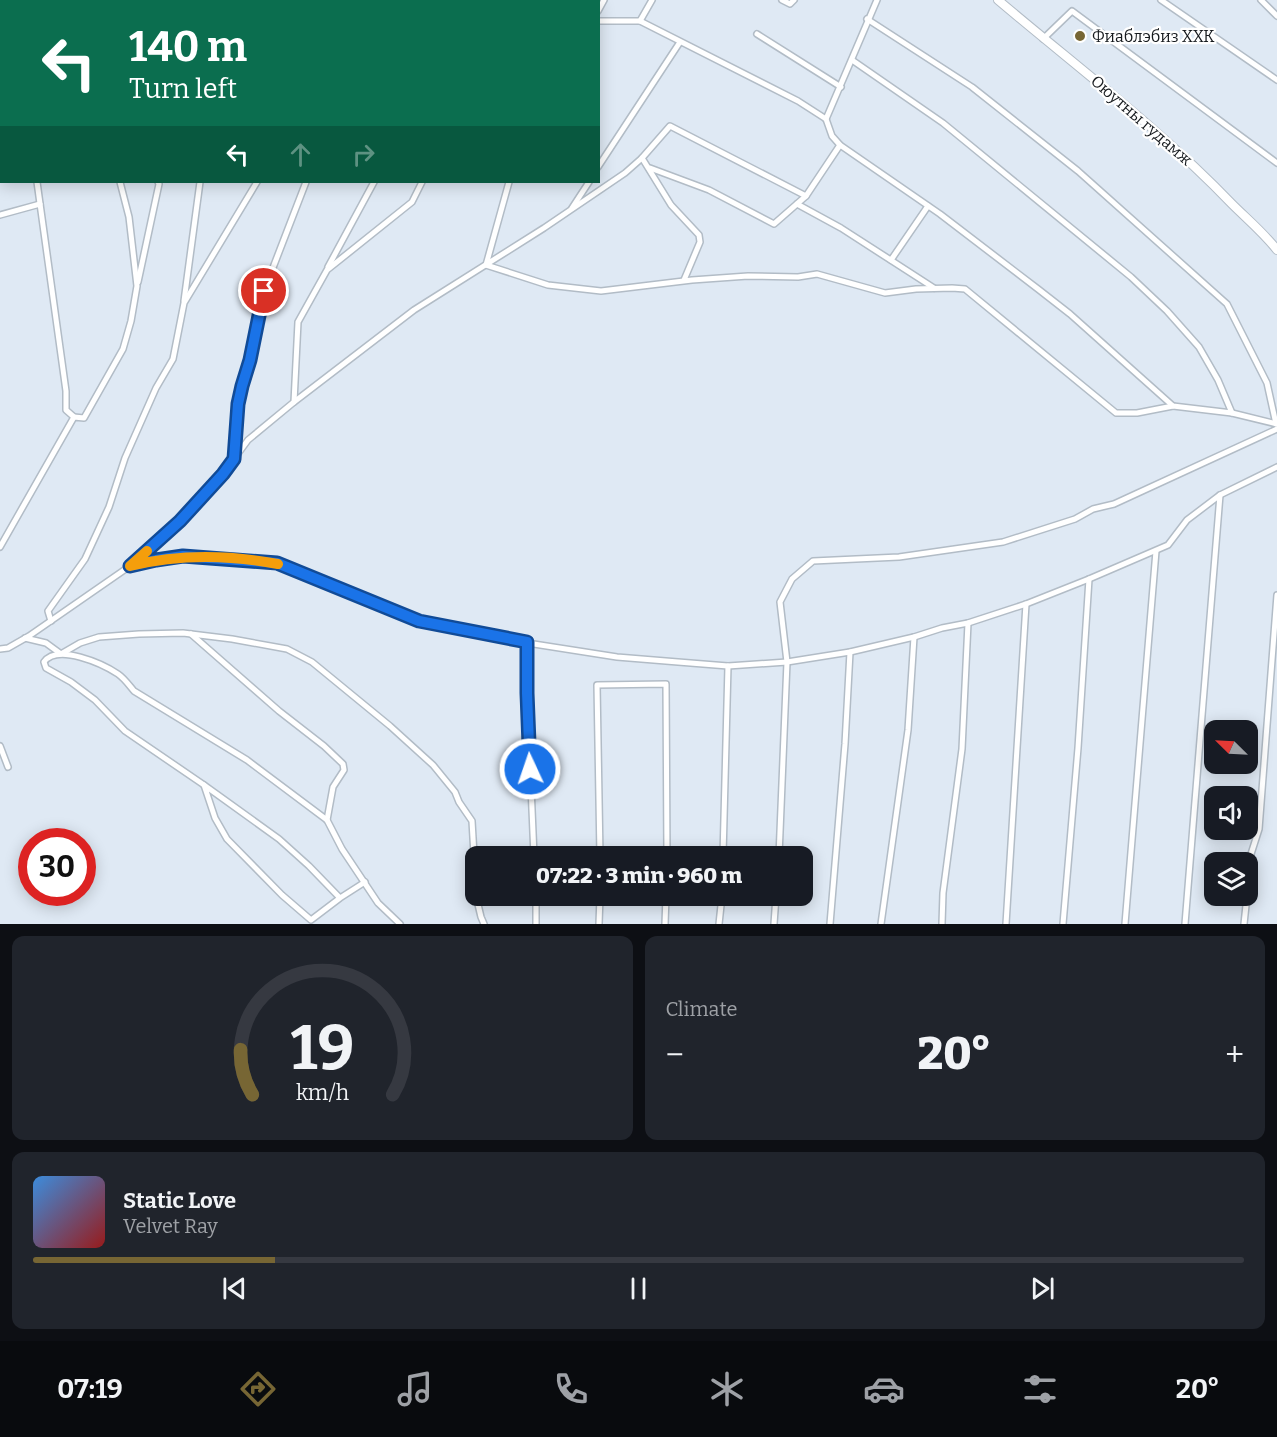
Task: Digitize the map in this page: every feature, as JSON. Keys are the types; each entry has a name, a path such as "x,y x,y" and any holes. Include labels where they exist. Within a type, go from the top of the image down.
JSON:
{"street":[{"path":"640,21 652,0"},
{"path":"782,0 790,4 794,0"},
{"path":"826,119 877,0"},
{"name":"Оюутны гудамж","path":"998,0 1043,39 1074,61 1195,166 1277,250"},
{"path":"1161,0 1277,80"},
{"path":"1261,0 1277,16"},
{"path":"1043,39 1072,11 1277,163"},
{"path":"867,19 972,87 1078,171 1227,304 1267,383 1276,426"},
{"path":"600,21 640,21 798,101 826,119 832,136 840,145 928,206 1070,314 1173,406"},
{"path":"757,34 841,87"},
{"path":"600,164 680,42"},
{"path":"852,60 943,123 1131,277 1199,346 1218,380 1232,413"},
{"path":"0,649 8,648 25,638 130,566 180,521 223,474 248,440 294,402 414,310 625,174 670,126 806,196"},
{"path":"650,168 710,190 774,224 806,196 840,145"},
{"path":"642,158 671,205 699,235 700,242 684,280"},
{"path":"37,183 66,391 66,410 74,417 84,418 123,349 131,321 158,183"},
{"path":"120,183 129,217 137,286"},
{"path":"51,621 48,611 85,559 109,507 125,458 156,388 173,359 184,303 200,183"},
{"path":"184,303 256,183"},
{"path":"234,459 238,404 250,360 264,291 306,183"},
{"path":"294,402 298,322 373,183"},
{"path":"327,270 412,202 422,183"},
{"path":"486,265 509,183"},
{"path":"570,210 588,183"},
{"path":"0,215 40,204"},
{"path":"797,204 934,288"},
{"path":"891,260 928,206"},
{"path":"486,265 548,285 601,291 684,280 748,276 798,277 817,274 885,293 934,288 964,289 1116,413 1137,413 1173,406 1232,413 1276,426"},
{"path":"0,547 74,417"},
{"path":"779,846 788,662 780,602 792,579 813,561 899,557 1003,542 1075,519 1093,509 1114,504 1276,426"},
{"path":"130,566 183,556 277,563 419,621 527,642 617,657 728,666 788,662 850,652 968,623 1026,604 1089,579 1168,545 1187,520 1220,495 1277,467"},
{"path":"1185,924 1220,495"},
{"path":"1125,924 1156,550"},
{"path":"1063,924 1089,579"},
{"path":"1252,852 1259,830 1277,595"},
{"path":"1006,924 1026,604"},
{"path":"942,924 943,893 962,749 968,623"},
{"path":"340,898 279,839 125,731 95,700 71,682 46,668 44,662 47,658 99,637 139,634 191,634 287,649 312,662 390,726 433,765 455,792 472,821 473,846"},
{"path":"191,634 343,764 344,770 333,787 327,820"},
{"path":"881,924 908,730 914,637"},
{"path":"25,638 46,643 61,654 86,658 119,674 134,691 247,760 327,820 342,849 378,903 400,924"},
{"path":"527,642 527,705 534,846"},
{"path":"830,924 850,652"},
{"path":"723,846 728,666"},
{"path":"600,846 597,685 666,684 667,846"},
{"path":"0,746 8,767"},
{"path":"204,785 215,818 227,839 306,917 311,920 364,882"},
{"path":"478,906 484,924"},
{"path":"536,906 536,924"},
{"path":"599,924 600,906"},
{"path":"665,924 666,906"},
{"path":"719,924 721,906"},
{"path":"774,924 775,906"},
{"path":"1244,924 1245,906"}],"slow traffic":[{"path":"147,551 130,566 183,556 278,564"}],"place":[{"name":"Фиаблэбиз ХХК","path":"1080,36"}],"route":[{"path":"264,291 250,360 238,404 234,459 180,521 130,566 183,556 277,563 419,621 527,642 530,769"}]}
